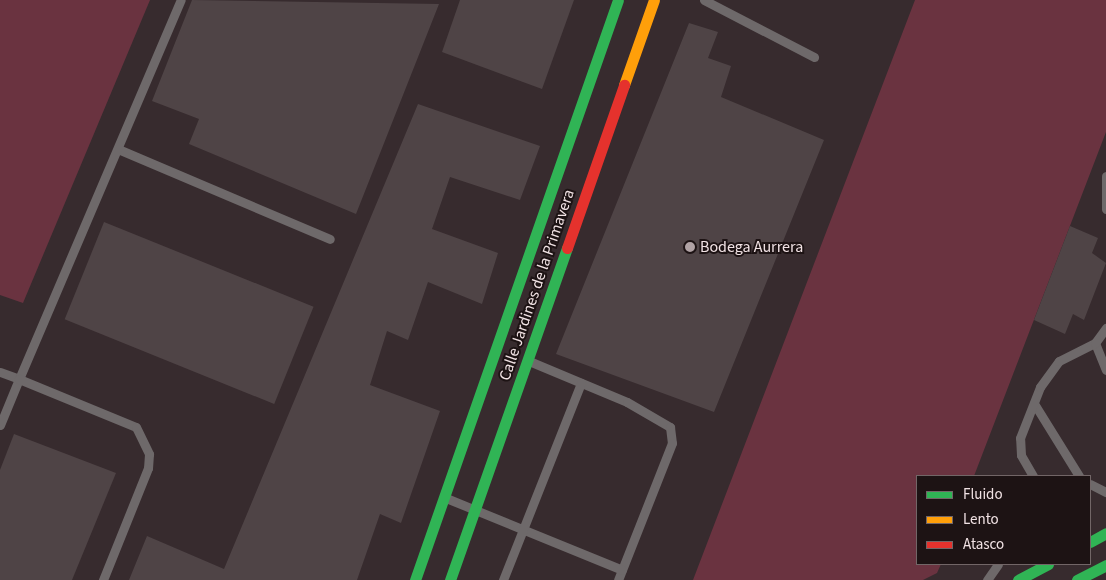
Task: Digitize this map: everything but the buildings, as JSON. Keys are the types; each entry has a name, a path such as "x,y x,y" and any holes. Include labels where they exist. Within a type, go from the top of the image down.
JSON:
{"main road":[{"name":"Calle Jardines de la Primavera","path":"415,580 618,0"},
{"name":"Calle Jardines de la Primavera","path":"450,580 654,0"},
{"path":"611,18 642,30"},
{"path":"1091,541 1106,533"},
{"path":"1018,580 1046,565"},
{"path":"1077,580 1106,565"}],"lane":[{"path":"0,425 181,0"},
{"path":"704,0 814,56"},
{"path":"118,149 330,239"},
{"path":"1106,176 1106,209"},
{"path":"1031,475 1021,455 1020,438 1036,405 1040,387 1059,361 1095,343 1106,328"},
{"path":"1095,343 1106,370"},
{"path":"528,361 661,420 673,435 618,580"},
{"path":"0,372 116,416 136,427 144,440 148,468 103,580"},
{"path":"503,580 581,384"},
{"path":"1036,405 1078,475"},
{"path":"1091,484 1106,492"},
{"path":"445,498 622,570"},
{"path":"987,580 997,565"}],"shaded area":[{"path":"0,0 150,0 23,303 0,295"},
{"path":"915,0 1106,0 1106,132 974,475 916,475 916,565 941,565 937,573 923,580 693,580"}],"traffic: fast":[{"path":"415,580 618,0"},
{"path":"450,580 567,248"},
{"path":"1091,541 1106,533"},
{"path":"1018,580 1046,565"},
{"path":"1077,580 1106,565"}],"traffic: slow":[{"path":"624,85 654,0"}],"traffic: jam":[{"path":"567,248 624,85"}],"place":[{"name":"Bodega Aurrera","path":"690,247"}]}
